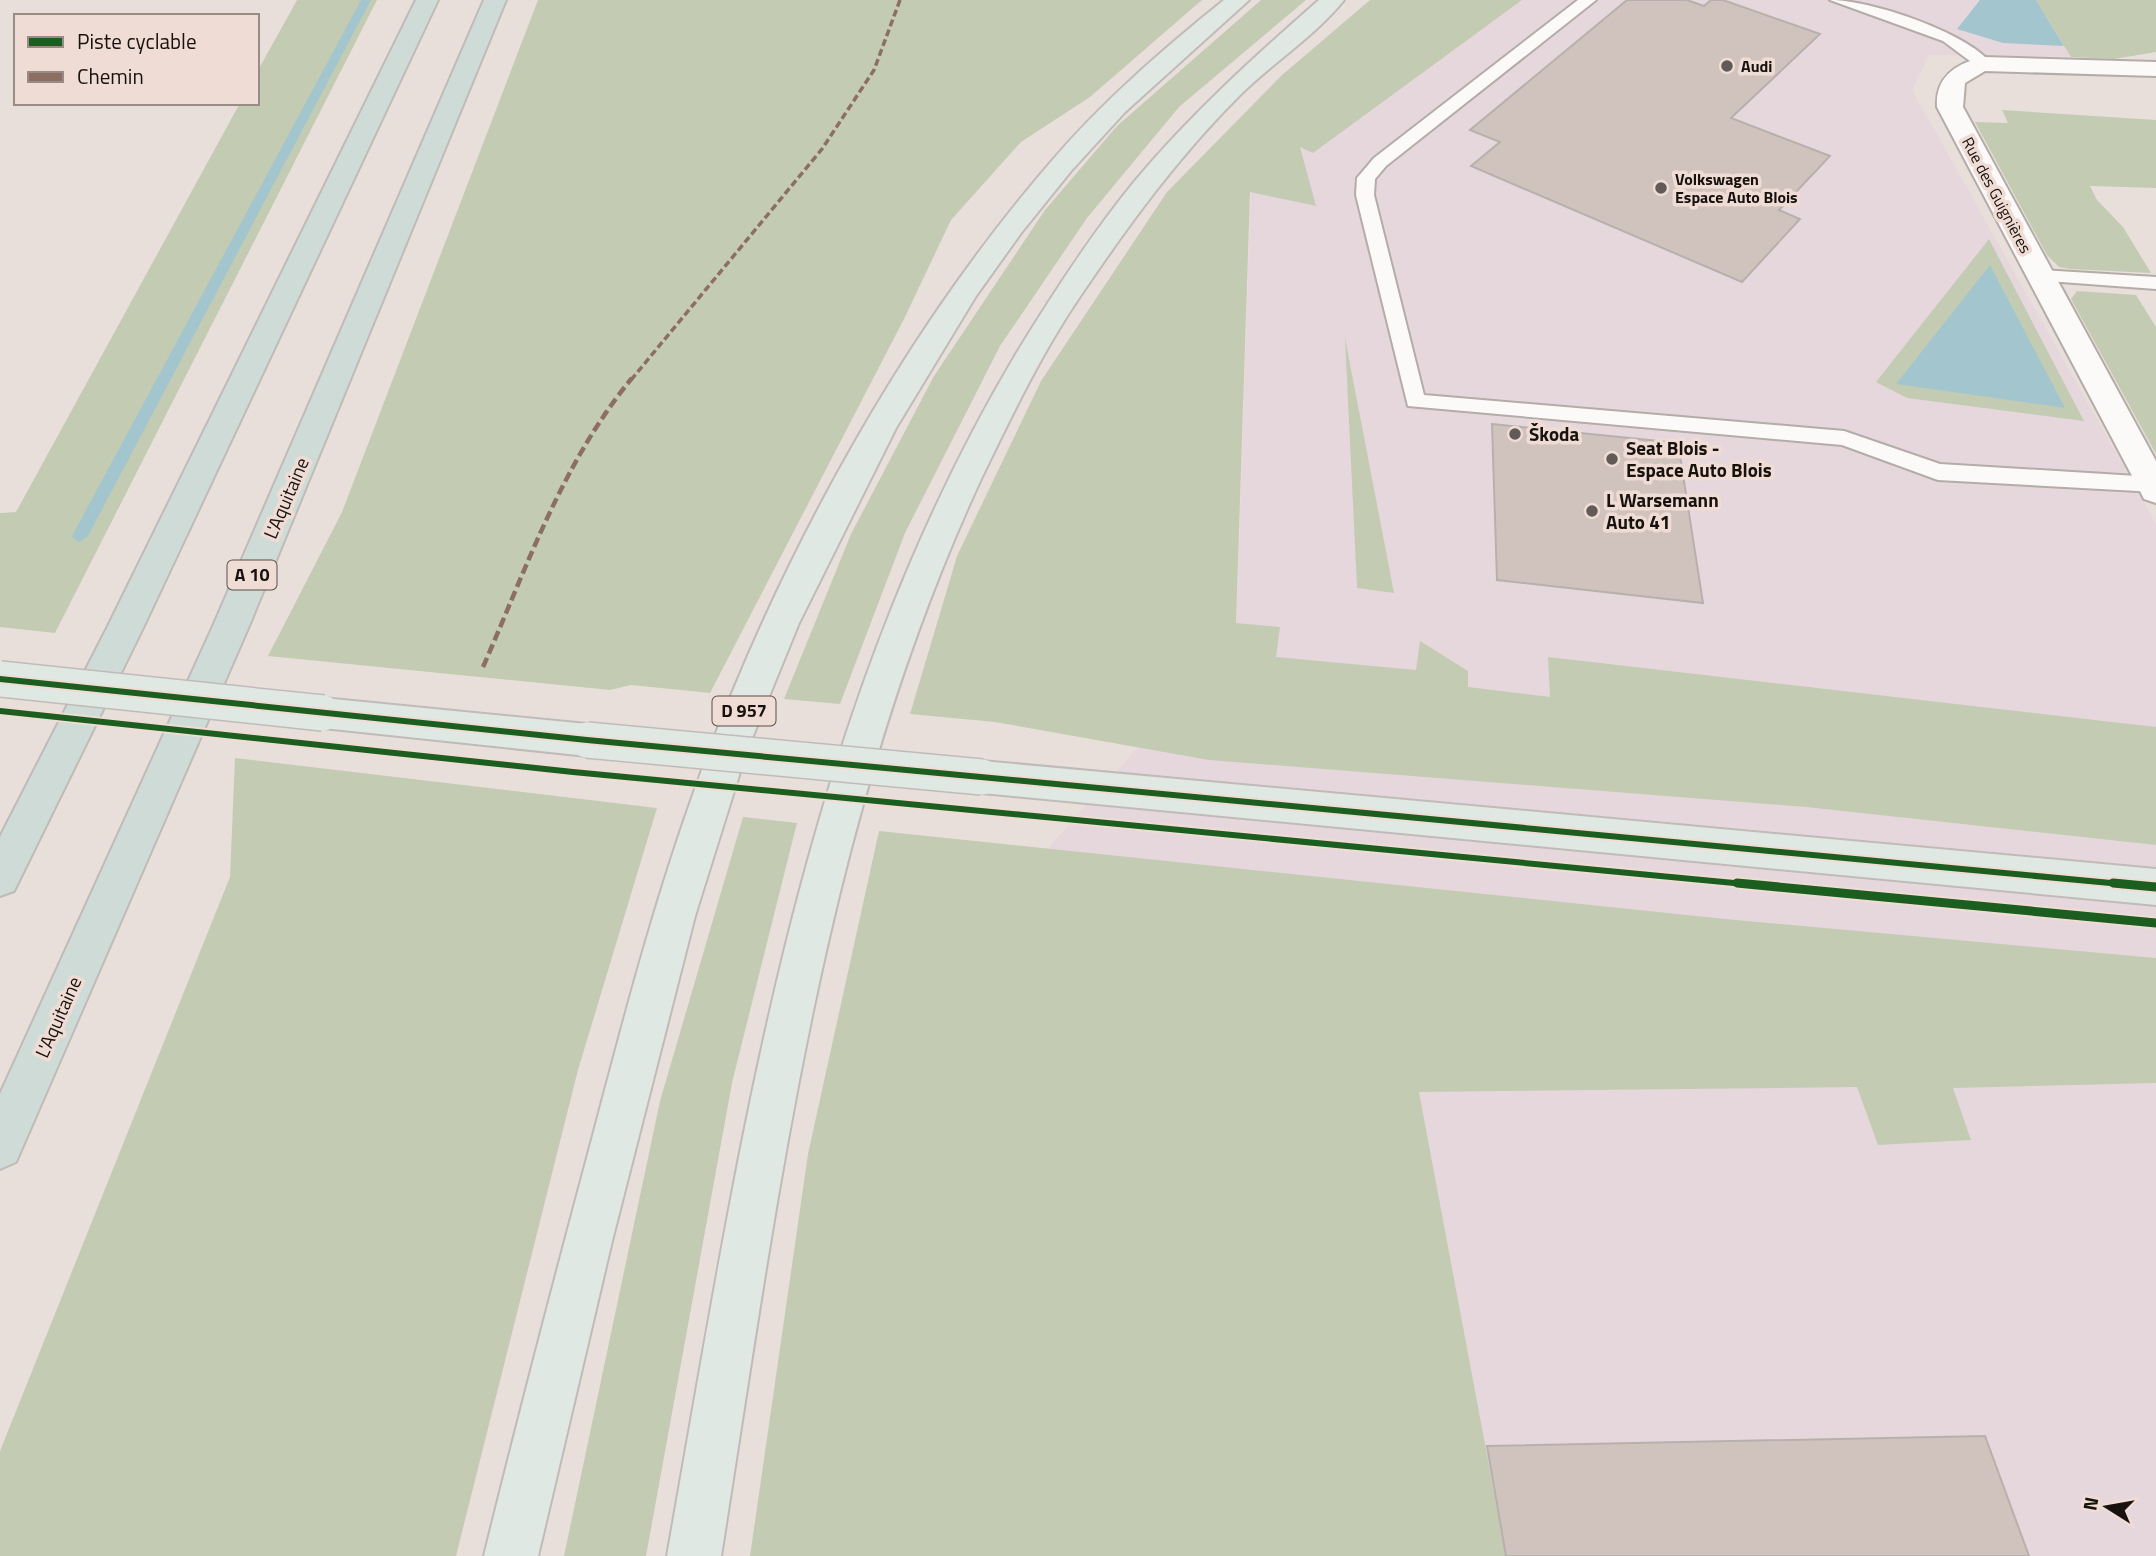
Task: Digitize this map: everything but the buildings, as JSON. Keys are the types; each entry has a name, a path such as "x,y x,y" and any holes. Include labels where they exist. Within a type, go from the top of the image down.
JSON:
{"highway":[{"path":"0,878 155,568 427,0"},
{"name":"L'Aquitaine","path":"0,1146 236,613 495,0"}],"main road":[{"name":"D 957","path":"511,1556 561,1346 678,900 748,698 810,565 878,430 930,340 972,277 1037,192 1083,140 1133,90 1238,0"},
{"path":"694,1556 729,1349 811,918 872,710 962,481 1023,363 1062,297 1118,216 1209,110 1286,37 1333,0"},
{"path":"0,679 587,740 2156,887"}],"street":[{"name":"Rue des Guignières","path":"2153,479 1950,107 1948,93 1955,78 1969,68 1984,64 2156,69"}],"lane":[{"path":"1588,0 1398,148 1366,178 1365,195 1415,401 1844,438 1938,472 2153,479"},
{"path":"1838,0 1949,38 1984,64"},
{"path":"2041,276 2156,283"}],"shaded area":[{"path":"1499,0 2048,0 2088,57 1929,55 1912,90 2156,524 2156,1556 897,1556 921,991 1236,637 1251,183"}],"green space":[{"path":"297,0 377,0 55,633 0,627 0,513 16,512 239,105 259,105 259,68"},
{"path":"538,0 1202,0 1090,97 1021,142 951,220 904,319 710,693 631,685 610,690 268,656 342,512"},
{"path":"1261,0 1306,0 1179,107 1087,218 1000,346 905,533 840,704 784,699 851,534 934,376 1045,210 1117,126"},
{"path":"1370,0 1522,0 1313,153 1300,147 1316,206 1250,192 1236,623 1280,627 1276,657 1416,670 1420,641 1468,671 1468,687 1550,697 1548,657 2156,727 2156,845 1806,807 1209,760 995,722 910,714 957,556 1041,381 1167,192 1282,75"},
{"path":"2036,0 2156,0 2156,52 2114,59 2071,57"},
{"path":"2002,110 2156,120 2156,188 2090,186 2097,200 2123,227 2151,273 2059,267 2047,255 1975,122 2008,123"},
{"path":"1989,239 2084,421 1907,398 1876,382"},
{"path":"2077,291 2136,295 2156,327 2156,454 2071,299"},
{"path":"1345,338 1394,593 1357,588"},
{"path":"235,758 657,808 578,1070 456,1556 0,1556 0,1451 230,877"},
{"path":"743,817 797,823 732,1083 646,1556 564,1556 660,1101"},
{"path":"879,831 1725,919 2156,958 2156,1083 1953,1088 1971,1140 1878,1145 1857,1087 1419,1092 1506,1556 750,1556 808,1154"}],"water":[{"path":"1980,0 2036,0 2064,46 2003,43 1957,29"},
{"path":"1990,265 2065,408 1896,384"}],"waterway":[{"path":"80,536 366,0"}],"marked path":[{"path":"483,667 570,467 601,416 822,149 874,70 900,0"}],"cycle path":[{"path":"0,679 587,740 2156,887"},
{"path":"0,711 573,772 2156,923"}],"place":[{"name":"Audi","path":"1727,66"},
{"name":"Volkswagen Espace Auto Blois","path":"1661,188"},
{"name":"Škoda","path":"1515,434"},
{"name":"Seat Blois - Espace Auto Blois","path":"1612,459"},
{"name":"L Warsemann Auto 41","path":"1592,511"}]}
